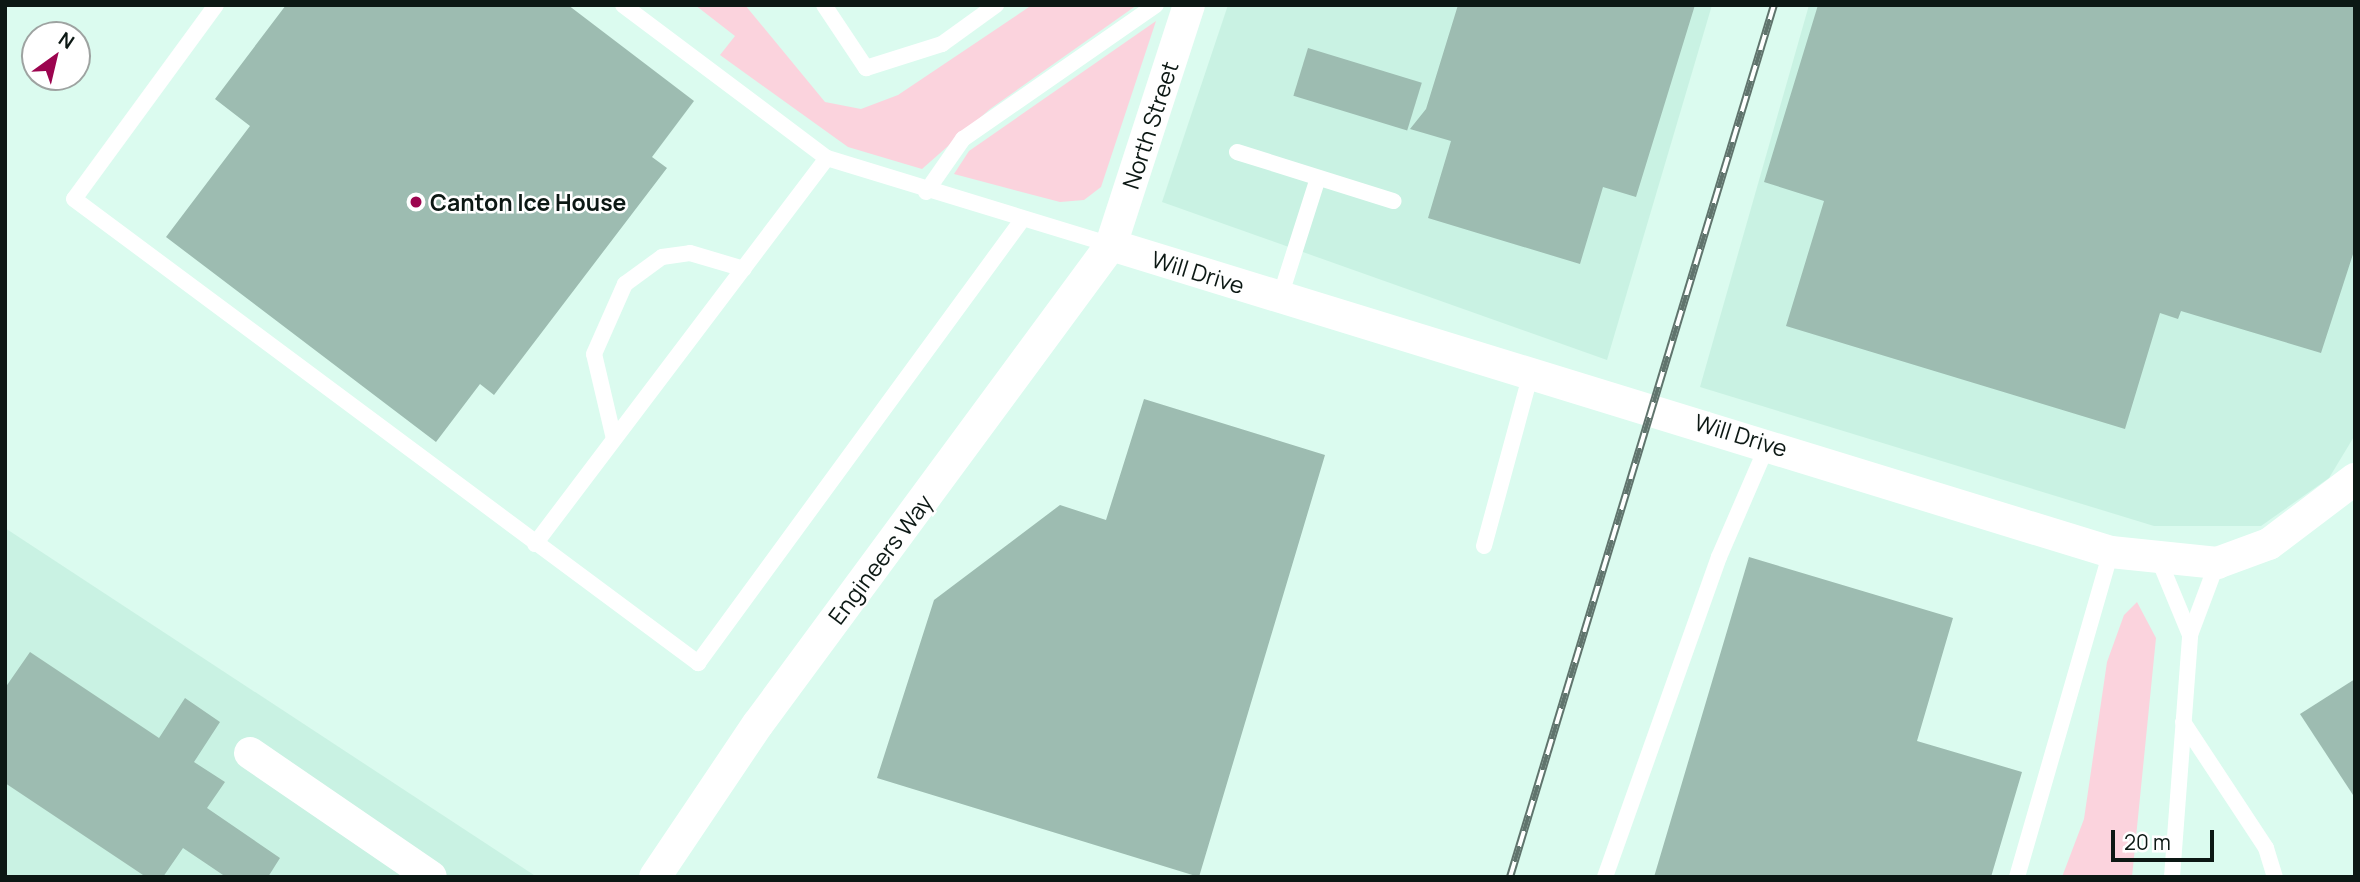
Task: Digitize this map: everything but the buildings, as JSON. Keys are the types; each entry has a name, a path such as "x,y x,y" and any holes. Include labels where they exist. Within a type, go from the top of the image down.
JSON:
{"street":[{"name":"North Street","path":"1111,245 1189,5"},
{"name":"Will Drive","path":"1111,245 1768,444 2111,552 2159,560 2217,563 2269,544 2355,479"},
{"name":"Engineers Way","path":"655,877 758,724 1111,245"},
{"path":"250,753 431,877"}],"lane":[{"path":"216,5 74,199 698,663 1022,220"},
{"path":"623,5 827,158 926,192 1111,245"},
{"path":"824,5 866,68 942,44 996,5"},
{"path":"926,192 963,139 1156,5"},
{"path":"1237,152 1393,201"},
{"path":"535,544 827,158"},
{"path":"1280,297 1318,178"},
{"path":"614,439 594,354 625,284 671,256 690,253 744,268"},
{"path":"1484,546 1531,373"},
{"path":"1605,877 1720,557 1768,444"},
{"path":"2017,877 2111,552"},
{"path":"2159,560 2190,635"},
{"path":"2172,877 2190,635 2217,563"},
{"path":"2183,722 2266,848 2275,877"}],"shaded area":[{"path":"695,5 745,5 825,102 861,109 898,95 1032,5 1137,5 990,109 922,169 848,147 720,55 735,36"},
{"path":"1228,5 1712,5 1607,360 1162,202"},
{"path":"1809,5 2355,5 2355,435 2329,478 2261,526 2154,526 1700,387"},
{"path":"1156,21 1101,187 1084,200 1060,202 954,174 969,151"},
{"path":"5,528 537,877 5,877"},
{"path":"2137,602 2156,638 2132,877 2062,877 2084,819 2107,662 2124,615"}],"railway":[{"path":"1510,877 1774,5"}],"place":[{"name":"Canton Ice House","path":"416,202"}]}
